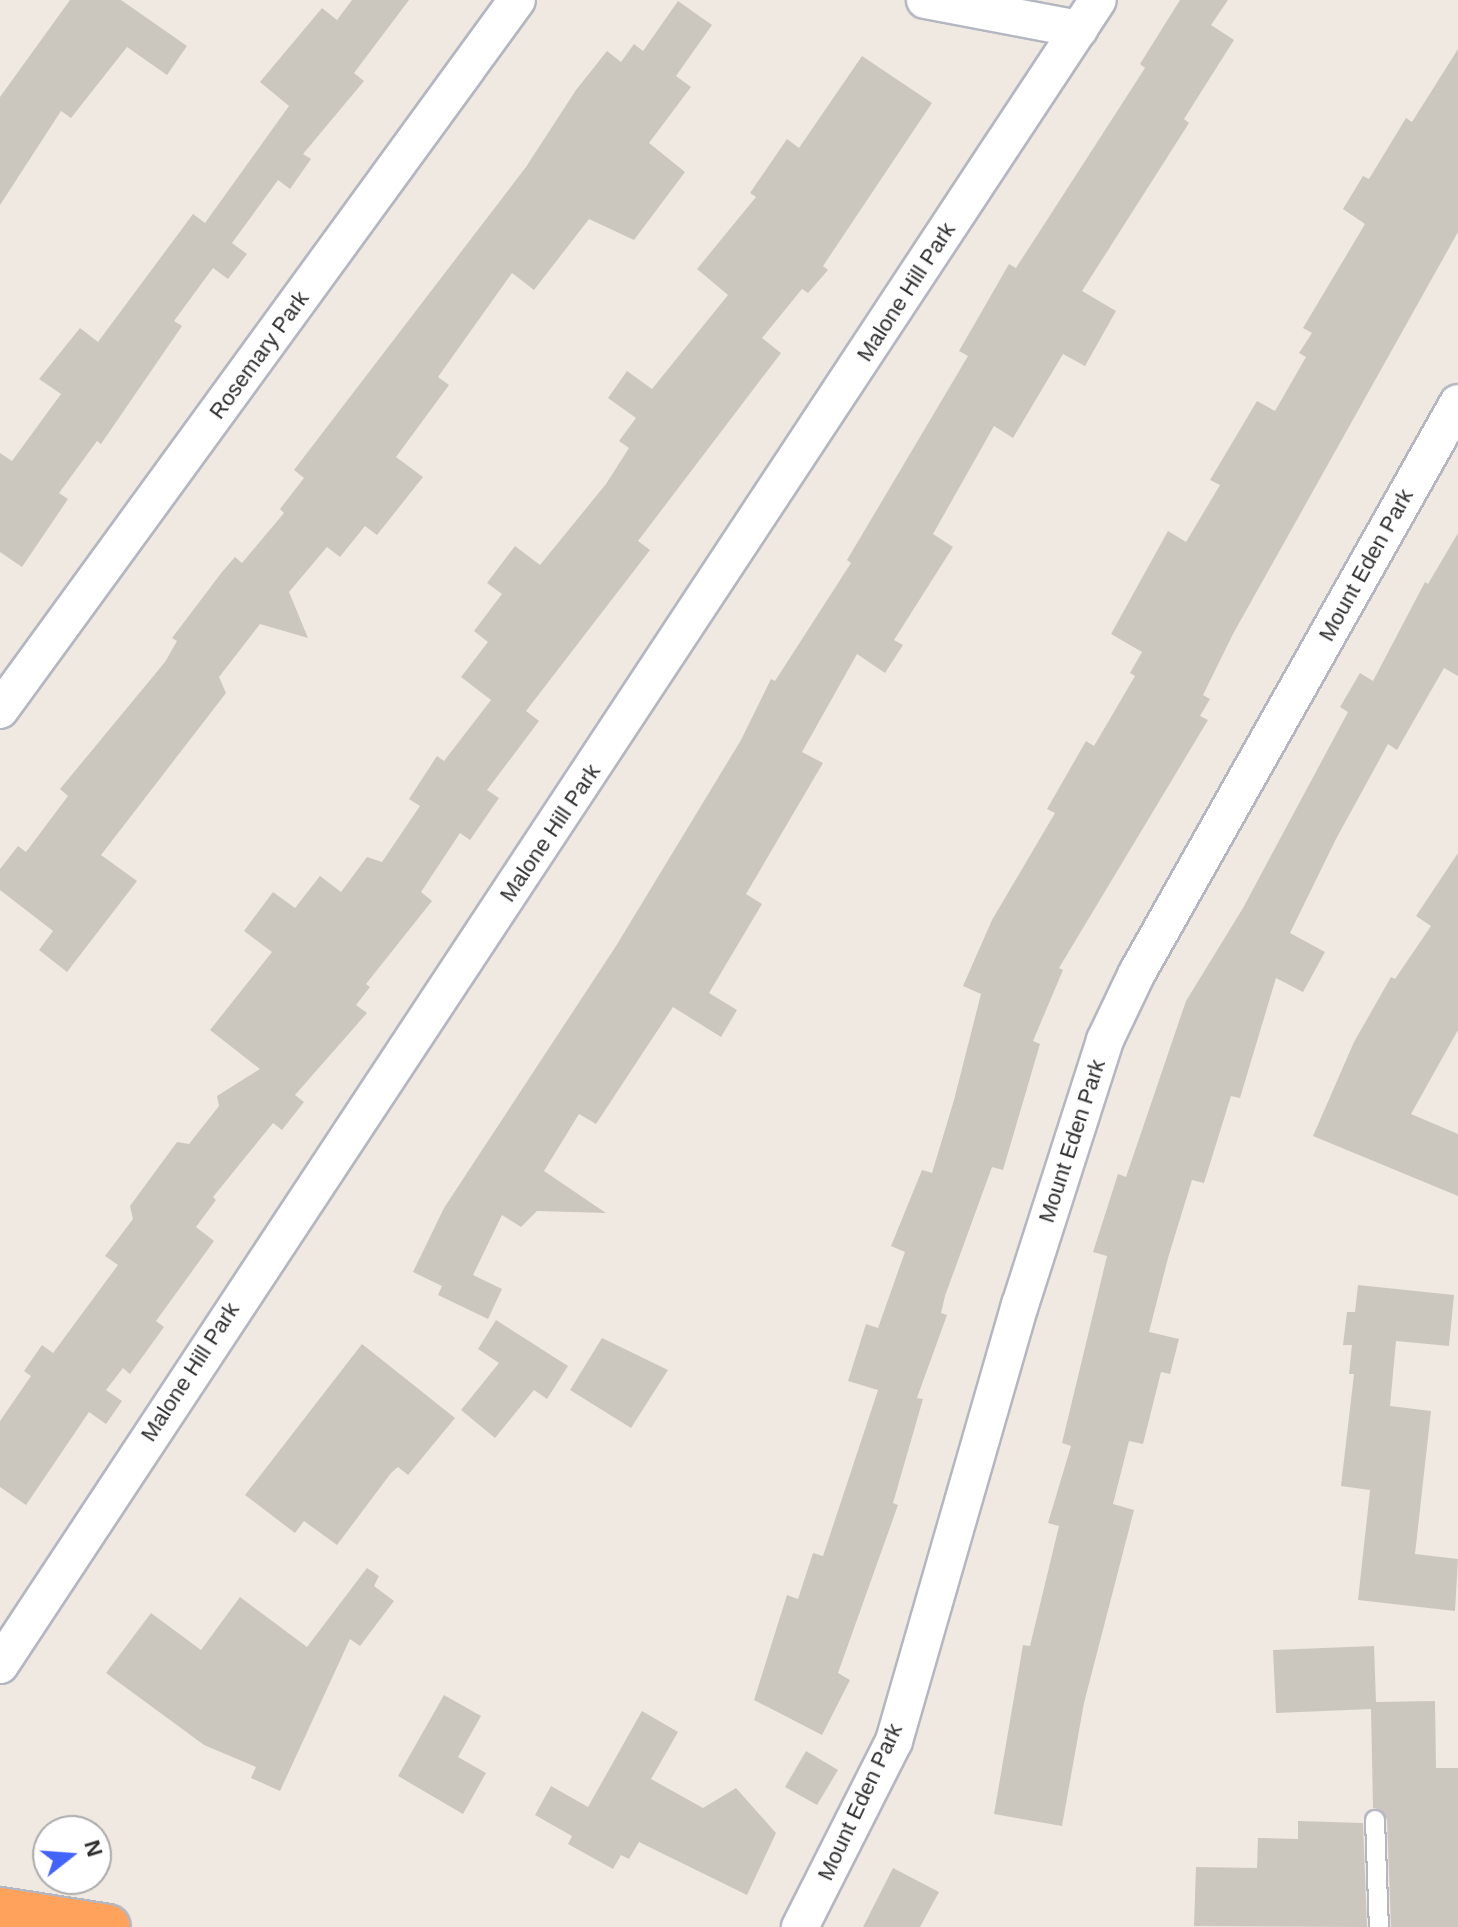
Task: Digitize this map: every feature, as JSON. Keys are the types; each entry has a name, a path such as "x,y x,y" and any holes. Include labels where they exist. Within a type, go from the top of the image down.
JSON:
{"highway":[{"path":"0,1910 108,1927"}],"street":[{"name":"Rosemary Park","path":"0,710 517,0"},
{"path":"925,0 1088,14"},
{"name":"Malone Hill Park","path":"0,1665 1088,14"},
{"name":"Mount Eden Park","path":"800,1927 894,1741 1020,1305 1105,1040 1144,960 1458,403"}],"lane":[{"path":"1375,1820 1379,1927"}],"building":[{"path":"70,0 121,0 187,46 167,75 127,47 71,118 61,111 0,205 0,97"},
{"path":"352,0 409,0 354,73 364,81 303,154 311,159 290,189 278,180 232,243 247,254 228,279 213,268 174,321 182,326 101,444 97,441 59,493 68,499 22,567 0,552 0,453 12,461 61,394 39,379 80,328 98,342 193,214 205,223 289,106 260,82 322,8 337,20"},
{"path":"1180,0 1228,0 1211,25 1234,40 1184,119 1189,123 1082,291 1116,311 1085,366 1063,354 1013,438 994,426 933,534 953,547 894,640 903,645 885,673 857,654 802,752 823,763 746,894 762,904 709,993 737,1010 721,1037 673,1007 596,1124 579,1114 544,1171 606,1213 537,1211 521,1227 502,1215 473,1275 502,1289 488,1319 438,1295 442,1286 413,1272 444,1208 616,946 741,740 771,679 775,681 851,563 847,560 968,356 959,351 1009,264 1016,268 1145,68 1140,64"},
{"path":"678,1 712,25 676,76 691,87 649,143 685,172 634,240 589,219 534,290 512,273 438,377 449,385 396,457 423,477 377,535 365,526 340,557 327,547 289,592 308,638 260,624 219,677 226,693 101,855 137,881 67,972 39,950 53,931 0,890 0,869 18,846 26,852 68,796 60,789 165,662 177,641 172,638 222,572 235,557 242,563 284,513 280,509 304,478 294,470 526,167 576,90 607,51 621,62 634,44 643,51"},
{"path":"1458,49 1458,232 1233,634 1203,695 1210,699 1200,716 1208,720 1059,968 1063,970 1033,1041 1040,1044 1003,1170 992,1167 945,1296 941,1313 947,1315 917,1398 923,1399 893,1503 898,1505 838,1673 850,1680 822,1735 754,1700 787,1595 798,1599 813,1553 823,1556 878,1390 848,1381 866,1324 878,1328 905,1252 891,1246 922,1170 932,1173 954,1100 981,994 963,986 992,920 1055,813 1047,809 1086,741 1094,746 1135,676 1130,673 1142,652 1111,634 1168,531 1186,542 1220,485 1210,480 1257,401 1275,411 1306,357 1299,353 1312,333 1303,328 1365,224 1343,209 1363,176 1369,179 1406,118 1412,122"},
{"path":"862,56 932,103 823,266 828,270 808,293 802,289 762,338 781,353 638,541 650,550 526,711 539,721 487,790 499,798 470,840 460,833 421,892 432,901 366,984 370,987 356,1005 367,1013 295,1095 304,1102 282,1130 273,1123 213,1197 216,1200 196,1227 214,1241 156,1321 164,1327 130,1374 123,1368 106,1390 122,1401 106,1424 89,1412 26,1505 0,1487 0,1421 31,1376 24,1371 42,1345 53,1353 118,1265 105,1256 133,1219 130,1206 177,1142 189,1144 219,1106 217,1096 260,1069 210,1030 272,952 244,931 273,892 295,908 320,876 341,892 367,857 382,862 420,806 409,799 437,756 444,761 491,700 461,677 488,642 474,631 502,594 487,583 515,546 540,565 606,484 629,448 619,441 636,418 608,398 627,371 652,389 728,295 697,269 756,197 750,193 787,139 799,148"},
{"path":"1458,533 1458,676 1444,668 1397,750 1388,744 1336,839 1290,933 1325,952 1303,992 1276,978 1240,1098 1231,1096 1204,1183 1192,1180 1168,1258 1149,1332 1179,1339 1170,1374 1161,1372 1143,1444 1129,1441 1113,1504 1134,1510 1084,1703 1062,1826 994,1814 1023,1645 1030,1646 1059,1526 1048,1523 1071,1446 1062,1443 1107,1256 1093,1252 1118,1174 1126,1177 1186,1001 1243,908 1348,712 1340,707 1360,673 1373,681 1425,582 1428,584"},
{"path":"1458,853 1458,1030 1411,1114 1458,1134 1458,1196 1313,1136 1354,1042 1391,977 1395,979 1431,926 1416,916"},
{"path":"1358,1285 1454,1295 1449,1346 1396,1341 1390,1406 1431,1411 1415,1554 1458,1559 1455,1611 1358,1600 1370,1490 1341,1486 1354,1374 1349,1374 1352,1345 1343,1345 1347,1312 1355,1312"},
{"path":"496,1320 568,1366 547,1399 534,1390 495,1438 461,1410 499,1363 478,1349"},
{"path":"602,1338 668,1370 631,1428 570,1390"},
{"path":"362,1344 455,1418 408,1475 398,1467 391,1473 337,1545 304,1521 295,1533 245,1495"},
{"path":"367,1568 379,1576 374,1586 394,1601 360,1646 350,1639 280,1791 251,1778 256,1767 204,1745 106,1673 151,1613 201,1650 240,1597 307,1647"},
{"path":"1374,1646 1376,1702 1435,1701 1436,1768 1458,1768 1458,1927 1391,1927 1387,1820 1381,1810 1373,1808 1371,1709 1276,1713 1273,1650"},
{"path":"444,1695 481,1716 458,1757 486,1773 463,1814 398,1776"},
{"path":"642,1711 678,1732 651,1779 703,1808 736,1788 776,1833 747,1895 639,1842 629,1859 621,1855 613,1869 568,1844 572,1836 535,1815 551,1786 588,1807"},
{"path":"806,1751 838,1770 817,1805 785,1787"},
{"path":"1298,1821 1363,1823 1367,1927 1194,1926 1196,1867 1257,1868 1258,1838 1298,1839"},
{"path":"893,1868 939,1892 920,1927 863,1927"}]}
